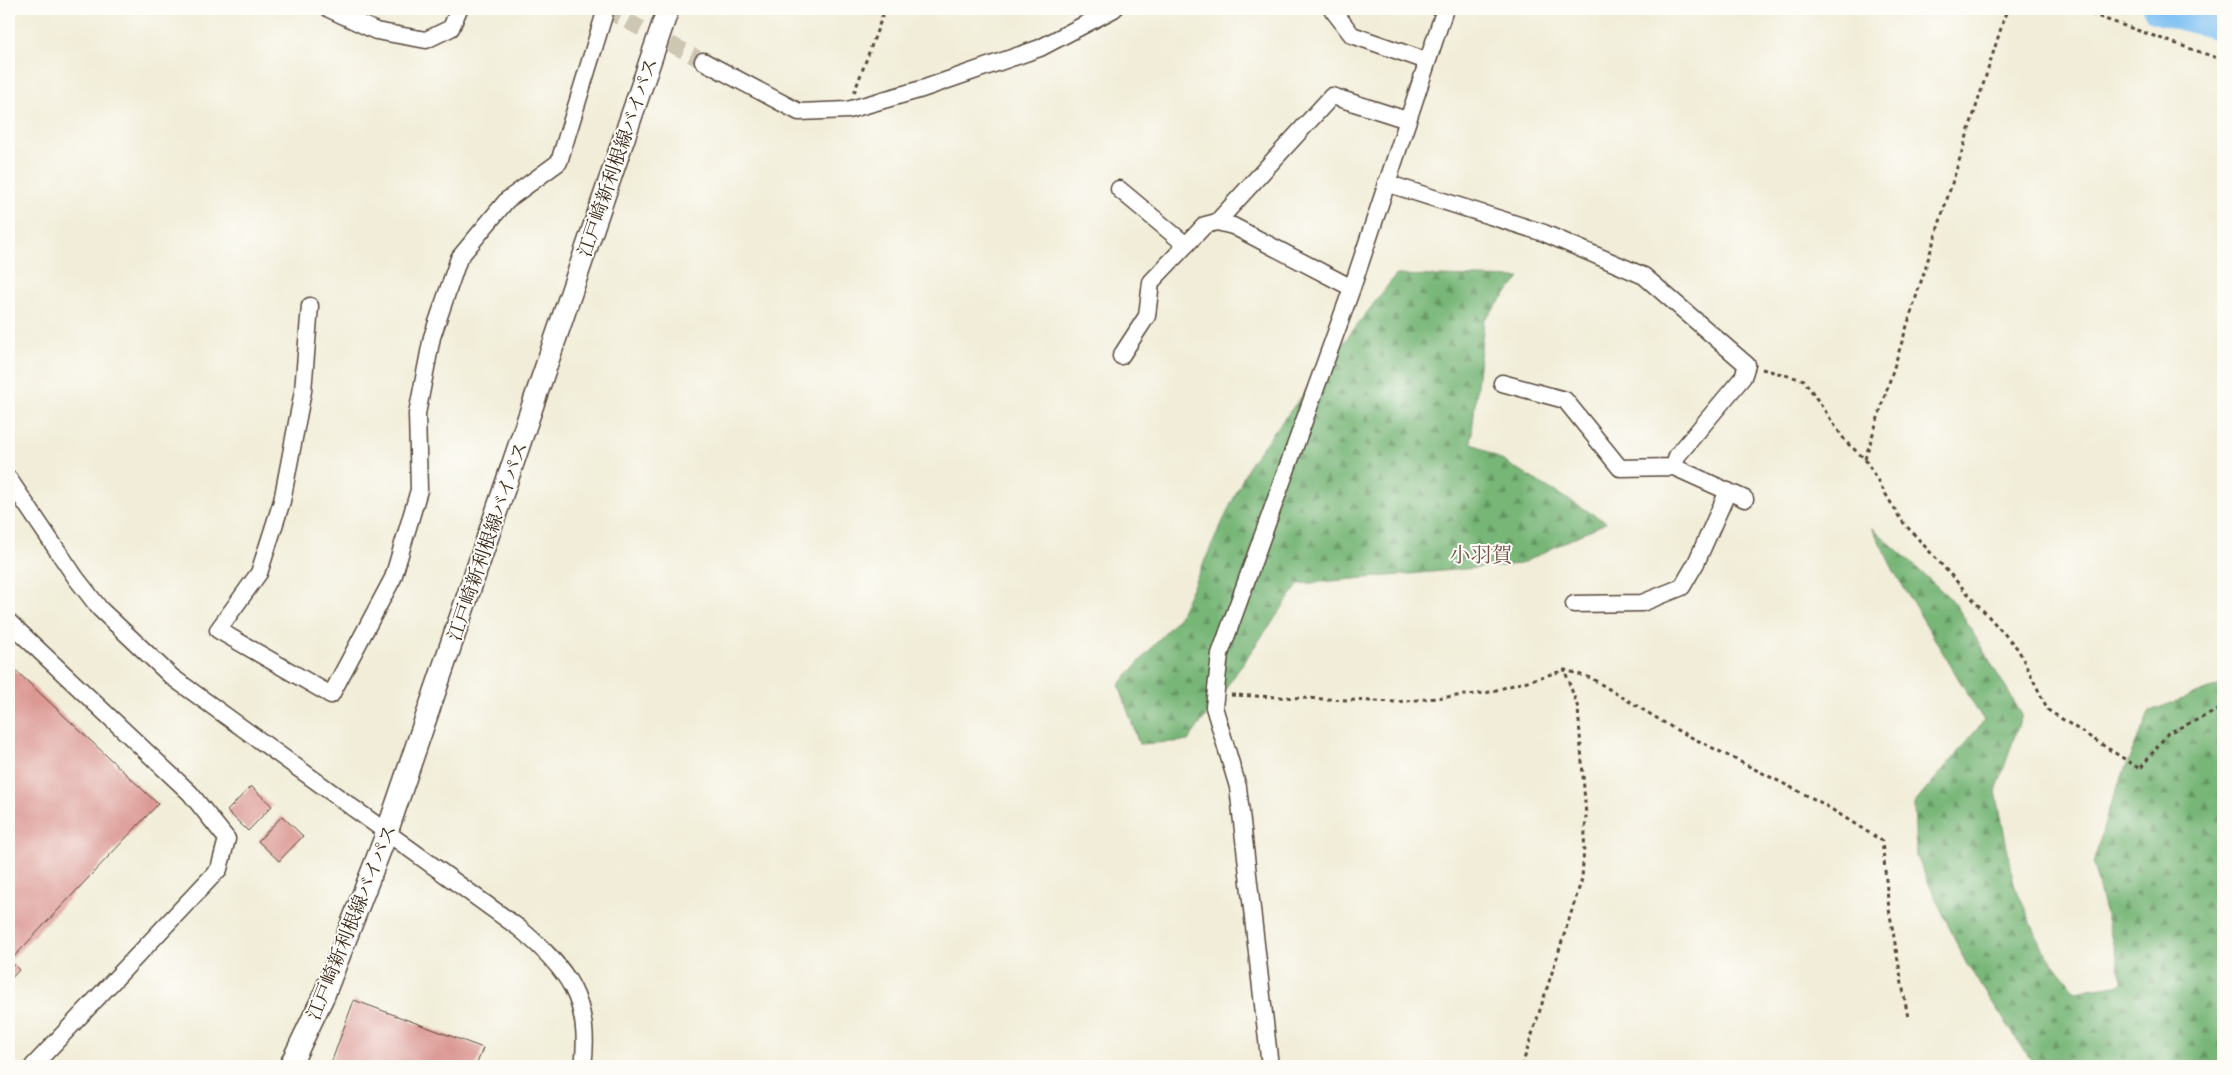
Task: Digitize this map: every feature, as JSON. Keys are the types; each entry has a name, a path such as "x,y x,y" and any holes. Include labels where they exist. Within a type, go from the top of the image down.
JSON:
{"main road":[{"name":"江戸崎新利根線バイパス","path":"290,1066 324,995 386,834 668,9"}],"street":[{"path":"329,9 376,31 426,40 451,28 459,9"},
{"path":"310,306 303,391 282,502 259,572 218,630 331,694 396,569 419,490 417,414 432,337 459,258 507,200 559,162 606,9"},
{"path":"703,61 799,112 848,110 922,89 1040,48 1114,9"},
{"path":"1332,9 1352,34 1427,61"},
{"path":"1270,1066 1238,787 1214,707 1220,654 1352,288 1445,9"},
{"path":"1121,356 1147,316 1151,282 1204,226 1217,222 1332,96 1407,120"},
{"path":"1386,183 1544,233 1644,276 1747,366 1743,377 1677,456 1674,466"},
{"path":"1119,189 1186,245"},
{"path":"1217,222 1233,226 1352,288"},
{"path":"1502,383 1565,400 1620,468 1674,466 1745,499"},
{"path":"9,479 76,578 100,609 135,645 172,677 386,834 519,928 547,952 568,977 581,1006 587,1040 583,1066"},
{"path":"1574,604 1642,603 1682,587 1696,563 1728,491"},
{"path":"9,622 190,793 227,839 219,869 33,1066"}],"path":[{"path":"848,110 885,9"},
{"path":"1865,459 2008,9"},
{"path":"2076,9 2223,60"},
{"path":"1747,366 1804,380 1846,442 1865,459 1901,520 2018,649 2048,710 2140,769 2168,733 2223,708"},
{"path":"1215,695 1396,702 1486,693 1565,670 1591,678 1673,728 1820,802 1882,841 1889,909 1908,1018"},
{"path":"1522,1066 1582,880 1586,816 1578,708 1565,670"}],"green space":[{"path":"1396,275 1520,278 1484,320 1471,442 1606,522 1520,564 1299,584 1188,741 1139,744 1119,685 1178,618 1250,463"},
{"path":"1872,527 1955,603 2022,715 1996,791 2014,883 2042,948 2075,991 2123,984 2093,864 2112,799 2150,711 2223,684 2223,1066 2047,1066 2031,1060 1966,963 1916,856 1914,804 1984,721 1895,573"}],"building":[{"path":"9,664 158,804 10,961 19,970 9,981"},
{"path":"251,786 272,806 248,831 227,811"},
{"path":"282,816 303,836 279,861 258,841"},
{"path":"354,1000 483,1048 476,1066 330,1066"}],"waterway":[{"path":"2158,9 2223,26"}],"tunnel":[{"path":"606,10 703,61"}],"district":[{"name":"小羽賀","path":"1481,555"}]}
